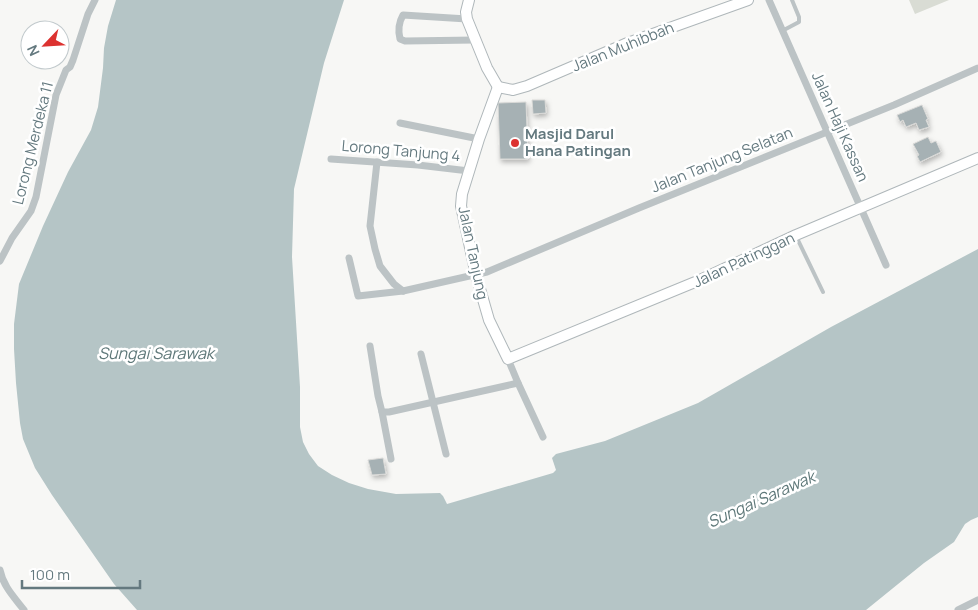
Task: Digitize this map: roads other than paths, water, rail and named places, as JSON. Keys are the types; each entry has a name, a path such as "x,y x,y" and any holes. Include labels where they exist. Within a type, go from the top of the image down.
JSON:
{"main road":[{"path":"469,0 466,12 467,19 487,68 498,87"},
{"name":"Jalan Muhibbah","path":"498,87 513,90 527,86 637,40 748,0"},
{"name":"Jalan Tanjung","path":"498,87 469,171 462,194 461,206 476,275 489,320 508,359"},
{"name":"Jalan Patinggan","path":"508,359 700,280 796,235 978,158"}],"street":[{"name":"Lorong Merdeka 11","path":"0,261 12,238 31,211 36,197 56,95 66,70 74,60 88,14 95,0"},
{"name":"Jalan Haji Kassan","path":"768,0 886,265"},
{"path":"467,19 403,16 400,19 398,33 400,39 405,40 476,40"},
{"name":"Jalan Tanjung Selatan","path":"349,258 358,296 403,291 487,272 639,208 894,105 978,68"},
{"path":"400,123 480,139"},
{"name":"Lorong Tanjung 4","path":"331,159 418,165 469,171"},
{"path":"377,162 370,226 380,266 389,279 403,291"},
{"path":"370,346 391,459"},
{"path":"421,354 446,454"},
{"path":"508,359 543,437"},
{"path":"382,412 518,383"},
{"path":"0,570 2,578 12,596 24,610"},
{"path":"958,610 978,600"}],"lane":[{"path":"782,31 799,22 800,17 792,0"},
{"path":"796,235 823,292"}],"water":[{"name":"Sungai Sarawak","path":"116,0 344,0 324,63 294,189 292,257 300,387 300,427 303,442 309,454 318,466 332,475 368,489 396,494 440,493 447,504 553,473 556,470 552,458 556,454 605,441 698,403 831,327 978,249 978,517 965,524 954,542 924,563 866,610 137,610 114,584 35,468 23,439 20,423 14,349 14,324 19,284 68,172 91,130 98,107 108,26"}],"place":[{"name":"Masjid Darul Hana Patingan","path":"515,143"}]}
